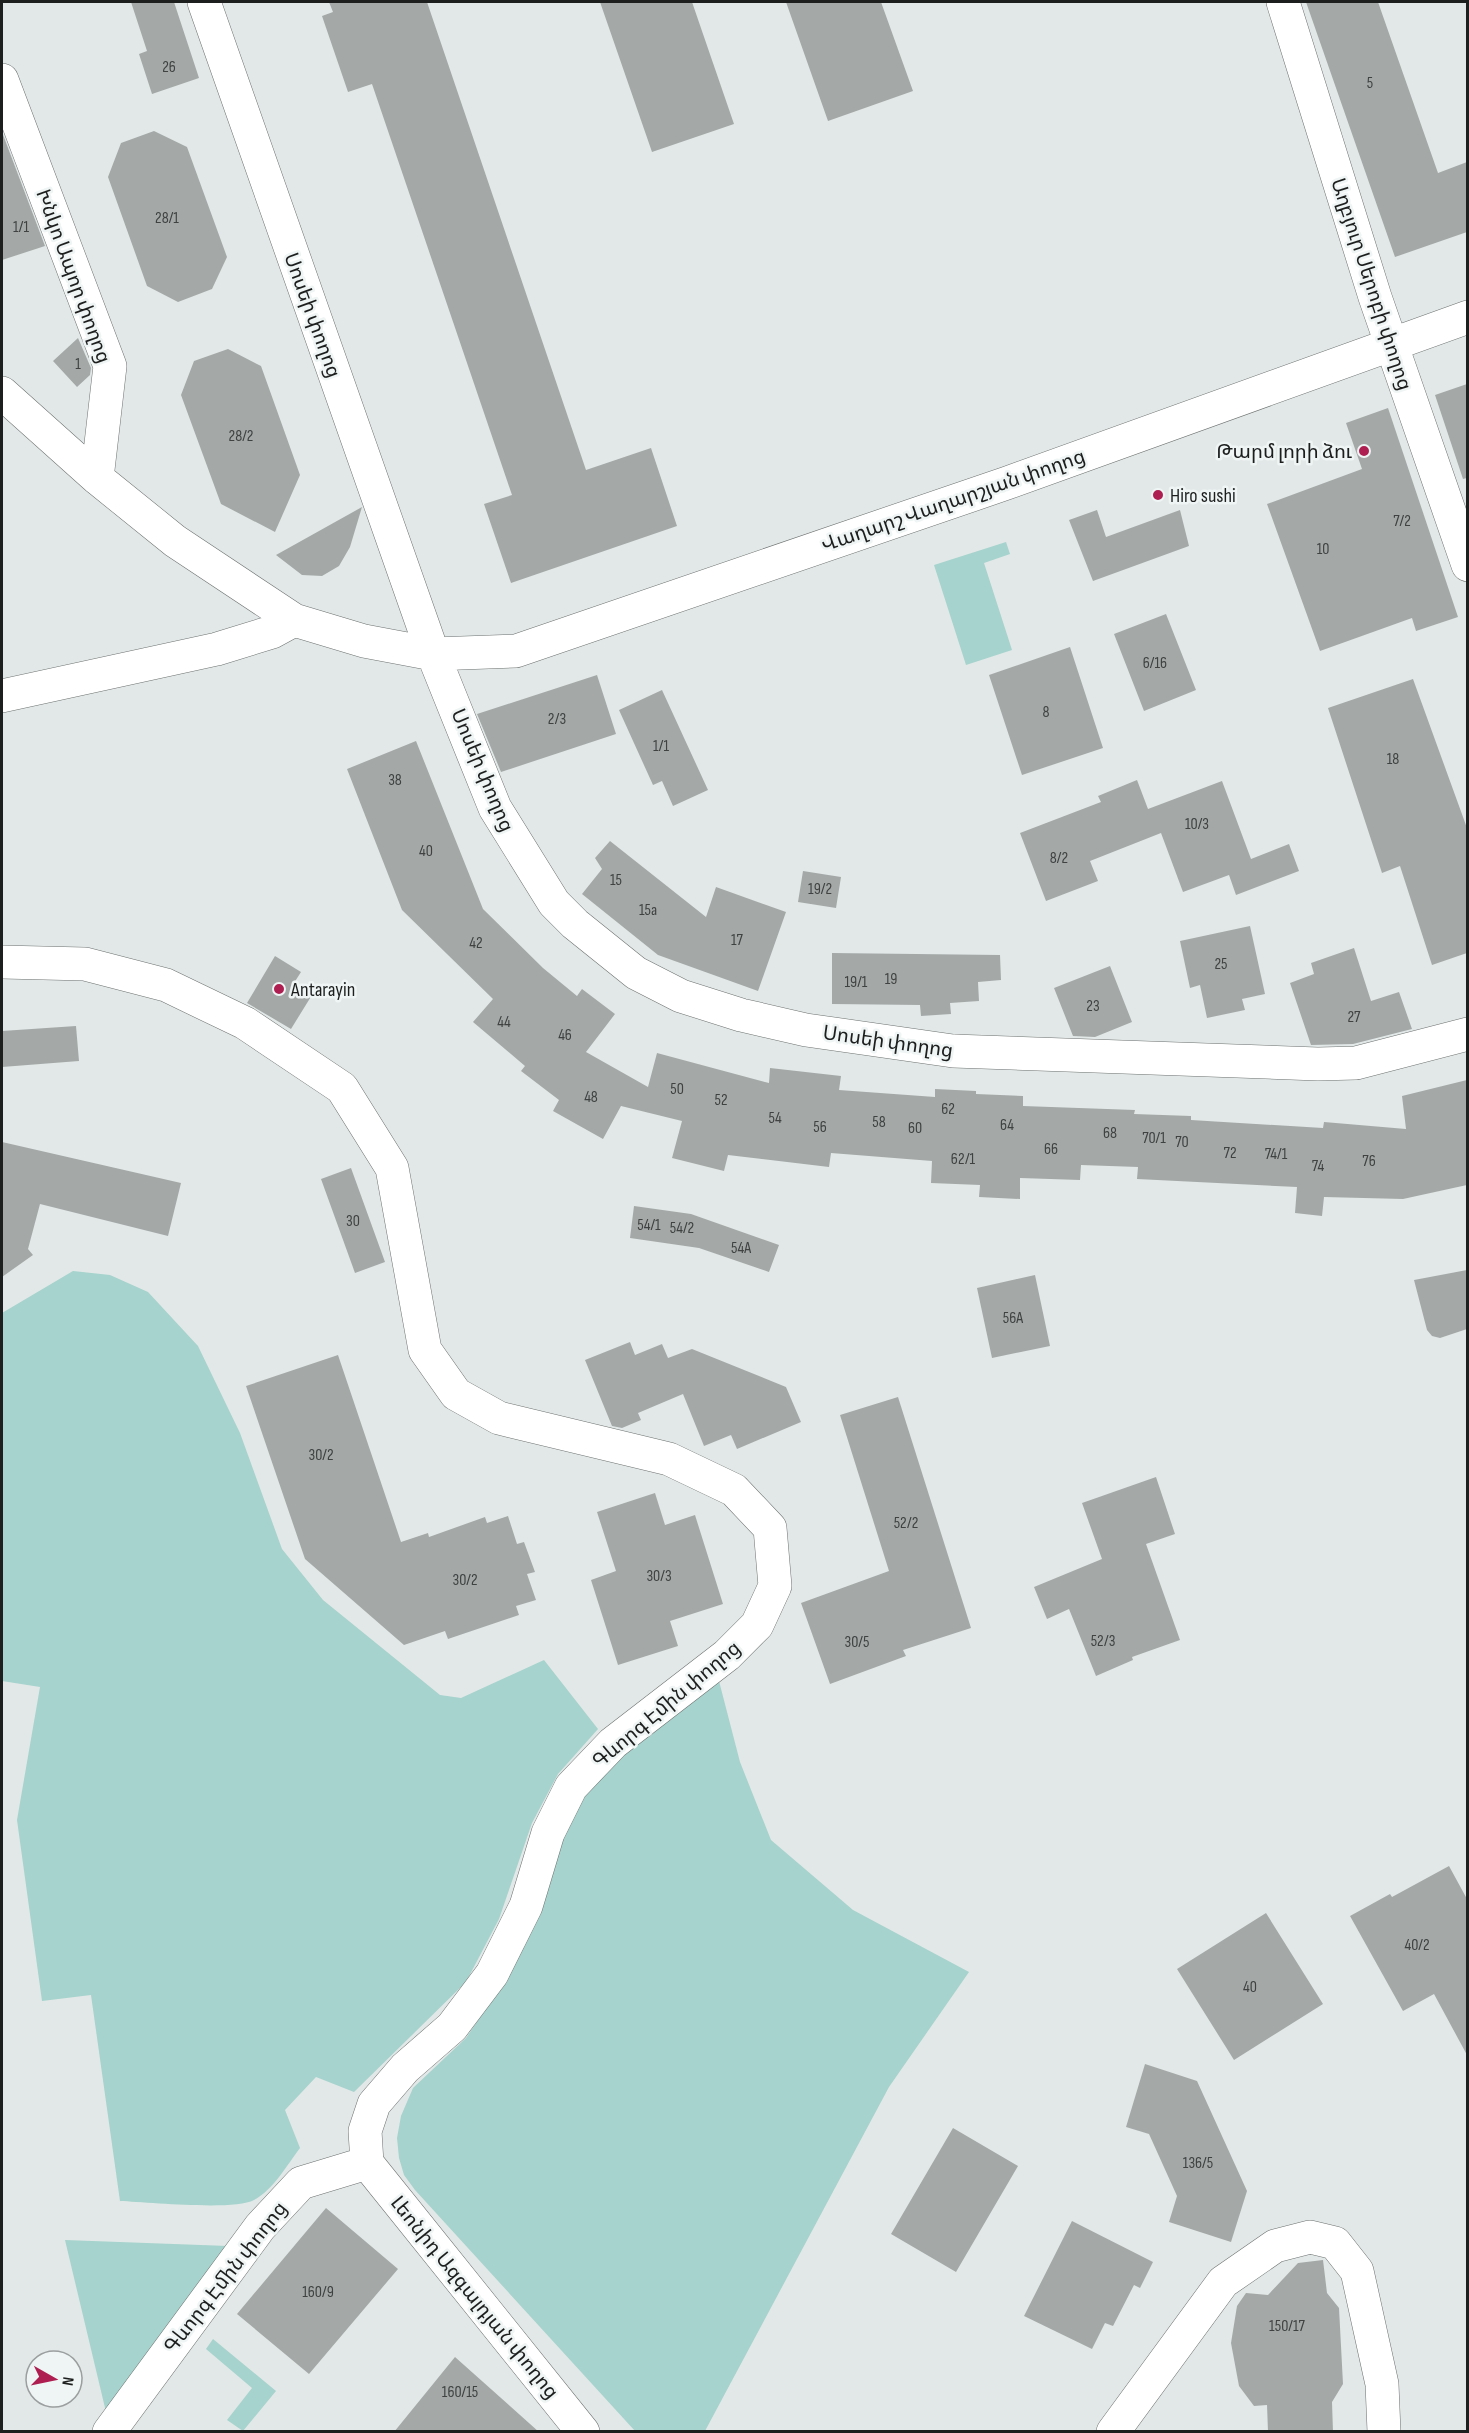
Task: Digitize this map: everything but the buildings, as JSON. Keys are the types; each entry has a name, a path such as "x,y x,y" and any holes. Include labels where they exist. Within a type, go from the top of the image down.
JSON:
{"street":[{"name":"Սոսեի փողոց","path":"204,2 433,654 495,808 554,903 597,943 628,967 681,996 741,1015 806,1030 953,1051 1318,1064 1356,1062 1467,1034"},
{"name":"Աղբյուր Սերոբի փողոց","path":"1282,2 1392,344 1467,565"},
{"name":"Խնկո Ապոր փողոց","path":"2,80 110,366 97,478"},
{"name":"Վաղարշ Վաղարշյան փողոց","path":"2,393 97,478 175,541 294,620 364,640 433,654 516,651 1007,483 1467,317"},
{"path":"2,696 217,649 272,632 294,620"},
{"name":"Գևորգ Էմին փողոց","path":"2,962 85,964 166,985 245,1023 342,1088 392,1168 425,1350 456,1394 499,1418 669,1459 734,1490 770,1528 775,1586 757,1625 728,1655 613,1743 571,1787 548,1833 526,1906 492,1974 452,2027 405,2068 374,2104 365,2131 367,2163 301,2183 260,2227 109,2432"},
{"name":"Լեոնիդ Ազգալդյան փողոց","path":"367,2163 583,2432"},
{"path":"1113,2432 1223,2282 1275,2246 1310,2237 1335,2243 1357,2271 1382,2384 1384,2432"}],"shaded area":[{"path":"1006,542 1010,554 984,563 1012,650 966,665 934,565"},
{"path":"73,1271 110,1275 148,1292 198,1346 240,1433 282,1549 323,1600 440,1695 461,1698 544,1660 598,1729 558,1774 532,1823 499,1919 466,1982 354,2092 316,2077 285,2110 300,2148 279,2177 261,2196 244,2203 210,2205 120,2201 91,1995 42,2001 17,1820 40,1687 2,1681 2,1313"},
{"path":"719,1681 740,1762 771,1840 853,1910 969,1972 889,2087 705,2431 635,2431 415,2190 404,2175 397,2138 401,2116 413,2088 466,2038 498,1991 572,1808 652,1727"},
{"path":"65,2240 228,2246 106,2412"},
{"path":"213,2339 276,2391 243,2431 227,2420 252,2388 206,2349"}],"place":[{"name":"Թարմ լորի ձու","path":"1364,451"},
{"name":"Hiro sushi","path":"1158,495"},
{"name":"Antarayin","path":"279,989"}]}
